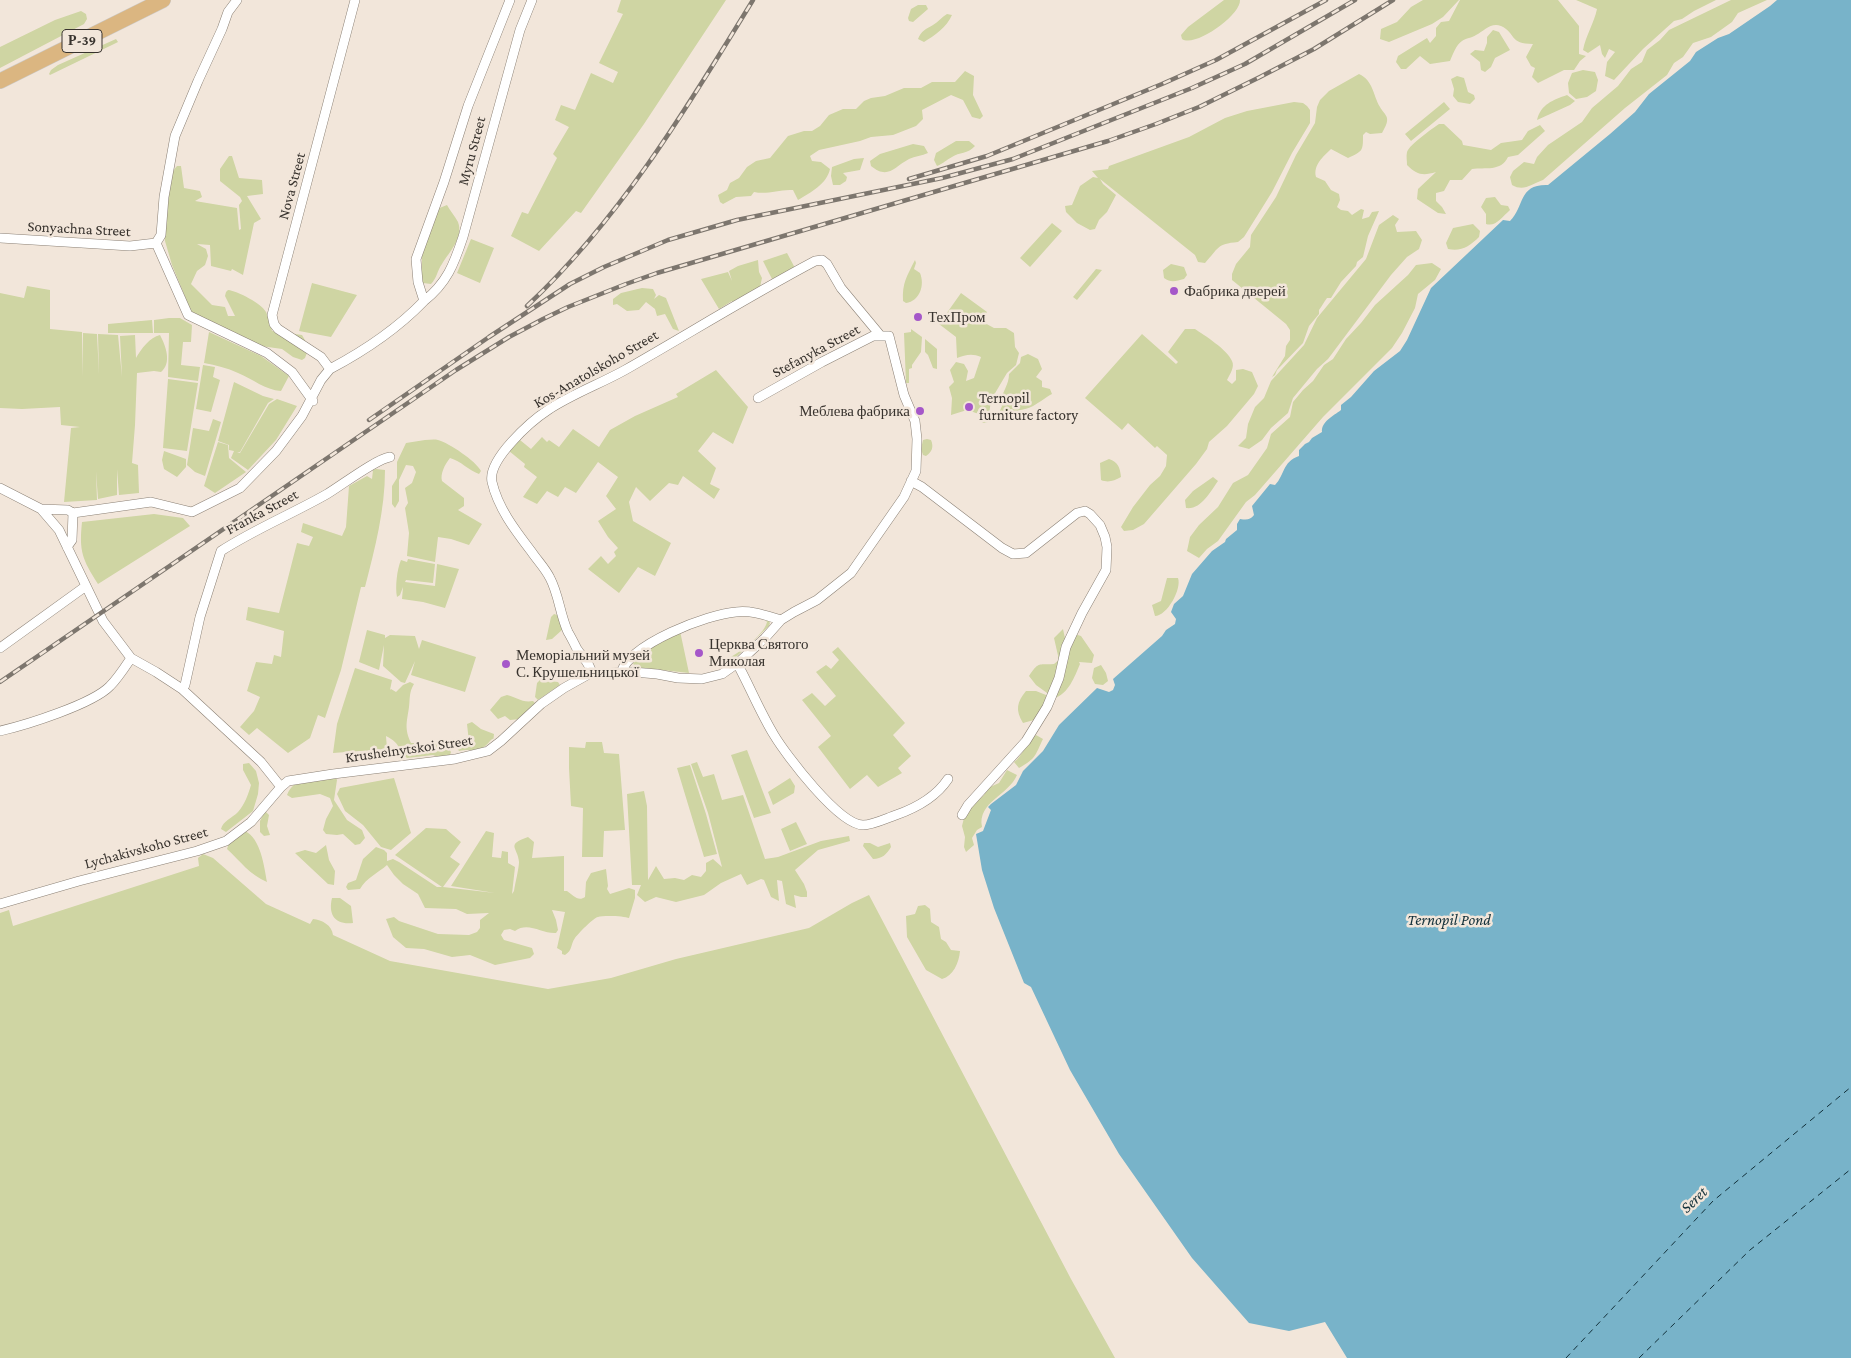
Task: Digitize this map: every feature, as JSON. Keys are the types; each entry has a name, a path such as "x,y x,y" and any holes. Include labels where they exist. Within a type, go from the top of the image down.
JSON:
{"main road":[{"name":"Р-39","path":"0,81 163,0"}],"street":[{"path":"238,0 228,12 175,136 164,197 162,234 156,243 188,315 267,353 292,372 312,398"},
{"name":"Nova Street","path":"330,369 321,357 278,328 274,324 272,316 356,0"},
{"name":"Myru Street","path":"424,300 418,282 416,259 444,182 468,106 510,0"},
{"name":"Myru Street","path":"330,369 379,340 406,319 440,285 452,267 463,237 520,30 532,0"},
{"name":"Sonyachna Street","path":"0,238 130,246 156,243"},
{"name":"Kos-Anatolskoho Street","path":"592,674 590,665 577,648 566,628 551,580 515,530 495,490 492,472 498,460 511,444 548,410 602,383 815,261 822,260 827,264 841,288 885,335"},
{"name":"Stefanyka Street","path":"758,398 873,336 885,335"},
{"name":"Krushelnytskoi Street","path":"281,787 288,781 297,779 455,759 488,751 540,704 570,684 592,674 657,674 678,678 702,679 722,674 737,663 765,638 781,620 817,600 851,573 899,504 916,471 915,421 904,395 885,335"},
{"path":"41,509 68,510 73,513 151,502 192,512 240,488 276,452 302,416 321,380 330,369"},
{"name":"Franka Street","path":"182,689 186,685 200,616 221,551 241,538 326,494 379,461 390,457"},
{"path":"911,481 922,487 1002,548 1013,554 1026,553 1081,511 1090,514 1100,525 1107,547 1106,570 1066,647 1059,678 1047,707 1026,741 962,815"},
{"path":"0,488 41,509 59,530 103,621 131,658 182,689 261,762 281,787"},
{"path":"67,546 72,540 73,513"},
{"path":"0,648 86,586"},
{"path":"621,673 623,666 648,644 672,632 720,614 754,612 781,620"},
{"path":"0,731 66,709 98,695 110,686 131,658"},
{"path":"737,663 781,747 830,805 852,822 863,825 912,809 935,794 948,778"},
{"name":"Lychakivskoho Street","path":"0,904 79,880 197,851 226,841 251,822 281,787"}],"green space":[{"path":"621,0 726,0 644,124 581,213 576,211 539,251 511,236 522,212 528,214 557,158 553,154 569,127 555,120 561,105 575,110 591,73 613,83 618,72 599,63 623,14 617,12"},
{"path":"1224,0 1240,0 1233,14 1226,21 1197,39 1188,41 1182,39 1181,35 1188,27"},
{"path":"1423,0 1459,0 1443,17 1432,24 1389,42 1380,39 1381,29 1397,22 1411,7"},
{"path":"1460,0 1558,0 1579,26 1579,54 1586,56 1574,70 1564,70 1538,83 1532,77 1535,68 1531,66 1526,57 1533,44 1520,42 1506,29 1494,25 1460,43 1450,61 1430,64 1420,56 1406,69 1401,69 1396,62 1398,56 1427,38 1430,43 1436,36 1436,28 1441,22 1449,21"},
{"path":"1576,0 1716,0 1682,19 1674,21 1643,49 1614,80 1605,76 1607,62 1615,52 1609,49 1605,58 1600,45 1588,53 1583,50 1597,9"},
{"path":"1731,0 1767,0 1738,13 1732,22 1711,37 1693,43 1683,57 1674,63 1667,75 1625,108 1543,180 1524,188 1512,185 1510,177 1513,171 1524,162 1534,164 1537,157 1548,145 1582,122 1592,108 1618,86 1631,69 1642,62 1647,50 1669,30"},
{"path":"918,5 926,5 928,9 913,22 909,21 911,9"},
{"path":"81,11 86,14 87,19 84,24 0,68 0,47 55,20"},
{"path":"947,14 952,15 940,31 924,42 918,39 924,30"},
{"path":"1493,30 1499,32 1510,50 1495,58 1491,67 1485,72 1481,70 1480,62 1470,54 1475,50 1484,51 1487,37"},
{"path":"116,39 118,42 49,74 58,65"},
{"path":"1583,70 1595,72 1598,80 1596,91 1587,97 1576,99 1569,93 1568,83 1572,73"},
{"path":"965,71 974,76 973,95 983,116 980,119 972,117 963,100 951,95 922,110 923,119 916,126 893,135 871,137 819,150 810,156 812,161 821,162 830,169 822,184 798,200 793,190 788,190 764,193 754,192 751,196 736,197 723,204 720,202 718,195 727,190 730,183 739,178 747,167 756,161 770,158 788,136 804,131 812,131 820,126 829,115 843,109 856,109 864,101 871,98 885,96 904,88 921,88 932,82 955,82"},
{"path":"1359,74 1370,84 1386,117 1386,126 1382,133 1370,134 1366,132 1363,135 1361,150 1348,158 1331,149 1317,165 1315,173 1316,177 1325,181 1331,190 1339,194 1340,200 1337,207 1341,210 1348,211 1352,215 1361,209 1364,210 1362,219 1369,217 1372,212 1379,211 1368,236 1363,257 1341,282 1331,298 1327,298 1319,310 1319,314 1309,326 1303,343 1272,377 1285,356 1286,346 1290,340 1290,330 1286,324 1232,280 1232,274 1236,264 1250,247 1251,235 1276,197 1296,155 1315,123 1320,100 1329,91"},
{"path":"1457,76 1464,78 1468,92 1474,95 1475,99 1470,104 1458,102 1453,96 1454,89 1451,79"},
{"path":"1567,95 1575,101 1537,120 1545,106"},
{"path":"1294,102 1303,103 1307,106 1310,110 1310,123 1272,192 1244,237 1238,242 1226,244 1216,250 1205,263 1198,262 1195,255 1100,179 1116,195 1095,229 1090,230 1077,223 1066,212 1065,206 1072,205 1080,186 1093,177 1098,178 1092,171 1108,169 1109,166 1189,137 1225,118 1247,111"},
{"path":"1444,102 1450,109 1411,141 1405,134"},
{"path":"1439,124 1444,124 1462,141 1463,145 1491,150 1501,143 1522,140 1528,131 1540,125 1545,131 1518,155 1508,157 1501,165 1492,168 1472,169 1462,180 1450,180 1444,191 1436,193 1436,201 1446,214 1438,213 1417,199 1418,189 1436,172 1420,174 1407,165 1407,152 1412,145"},
{"path":"956,141 969,141 975,146 937,166 934,160 936,153"},
{"path":"913,144 924,146 928,153 909,159 887,172 882,172 871,166 870,161 880,154"},
{"path":"229,156 232,156 239,178 262,180 263,194 247,196 261,219 254,223 243,275 232,269 231,271 211,266 210,245 197,244 206,249 208,256 205,265 197,271 191,284 212,305 225,307 228,316 235,316 225,296 228,290 255,302 266,312 272,331 302,335 309,347 305,358 302,360 293,357 282,349 261,346 191,313 186,306 186,299 172,265 165,241 163,216 169,195 168,177 177,166 181,166 184,188 200,191 202,197 195,201 237,208 239,230 241,229 239,205 242,201 240,197 220,181 220,169"},
{"path":"864,158 860,170 843,173 847,177 846,181 840,185 833,185 832,167 854,159"},
{"path":"1495,197 1501,205 1508,206 1510,210 1496,223 1486,224 1486,214 1481,207 1486,198"},
{"path":"447,205 458,222 459,234 433,282 431,284 423,283 419,274 422,266 422,248 437,209"},
{"path":"1393,215 1399,219 1395,225 1397,232 1416,231 1422,240 1419,249 1407,257 1391,275 1328,359 1317,369 1293,398 1288,413 1271,428 1262,440 1249,449 1238,446 1246,438 1248,424 1255,407 1264,398 1271,381 1304,345 1317,318 1366,259 1379,225"},
{"path":"1052,223 1062,231 1030,267 1020,258"},
{"path":"1473,224 1480,231 1479,237 1465,248 1457,250 1448,249 1446,243 1453,228"},
{"path":"471,239 494,248 480,283 457,273"},
{"path":"787,253 795,268 772,279 763,261"},
{"path":"758,260 759,272 762,278 760,287 734,304 732,301 719,309 701,279 728,272 732,281 729,271"},
{"path":"915,260 914,269 920,273 922,282 920,292 915,299 906,303 903,301 904,284"},
{"path":"1432,263 1441,269 1435,280 1418,294 1415,308 1392,348 1323,417 1255,495 1246,502 1218,541 1199,558 1187,551 1190,537 1199,525 1218,507 1233,483 1248,475 1267,448 1271,434 1290,417 1293,402 1313,381 1324,365 1333,359 1346,339 1375,305 1408,275 1416,265"},
{"path":"1171,264 1184,267 1187,275 1184,279 1171,281 1164,278 1163,270"},
{"path":"1096,269 1102,270 1077,300 1073,297"},
{"path":"312,283 357,295 331,337 299,331"},
{"path":"27,286 50,290 50,329 82,332 82,377 83,333 97,334 99,375 98,334 118,335 122,377 120,336 135,335 136,358 149,341 160,335 167,354 164,368 161,372 137,373 132,463 138,465 139,493 119,495 117,469 117,495 98,499 96,471 97,500 64,502 71,428 80,427 61,425 60,407 0,408 0,293 24,298"},
{"path":"642,288 653,289 656,295 654,299 659,295 666,298 679,331 673,329 665,314 657,316 655,309 646,302 639,310 627,311 617,304 613,305 613,299 621,293"},
{"path":"961,293 987,312 981,321 994,328 1006,328 1014,333 1015,347 1019,353 1016,365 1007,373 991,400 988,422 983,423 979,414 967,410 951,415 952,398 949,387 954,382 950,370 956,362 964,364 968,371 966,381 974,378 981,357 969,355 957,358 956,337 939,324"},
{"path":"180,318 192,325 191,342 183,342 181,365 200,367 198,381 168,377 169,333 154,333 154,320"},
{"path":"152,320 153,333 108,333 108,324"},
{"path":"911,329 922,337 921,352 912,368 909,369 909,383 906,383 904,333 911,332"},
{"path":"1185,329 1195,329 1226,352 1233,363 1227,380 1232,384 1236,380 1236,370 1243,369 1252,372 1258,386 1254,394 1227,426 1209,442 1207,449 1196,464 1144,524 1133,530 1124,531 1121,527 1133,507 1150,485 1160,476 1166,466 1167,455 1157,446 1155,448 1128,423 1122,430 1085,398 1142,334 1176,364 1178,362 1168,352"},
{"path":"209,332 261,356 289,376 281,391 264,386 230,370 204,363"},
{"path":"925,339 937,349 937,369 933,368 925,352"},
{"path":"1028,354 1038,359 1042,369 1036,377 1042,381 1042,387 1050,389 1052,394 1029,408 999,413 1002,406 1000,403 1001,399 1009,374 1020,363 1021,357"},
{"path":"203,365 215,367 213,377 220,380 211,412 196,409"},
{"path":"716,370 748,407 733,444 713,432 698,451 716,468 710,484 720,489 714,499 683,476 678,485 669,483 650,501 636,487 629,502 633,521 671,543 655,576 638,567 619,593 588,569 601,556 608,564 616,556 614,552 618,548 598,521 616,509 606,496 618,477 598,462 576,493 565,487 558,497 547,491 537,504 523,497 537,477 524,467 525,464 509,451 520,440 531,449 542,437 547,442 549,440 559,447 573,429 599,447 610,430 635,416 678,397 676,394"},
{"path":"168,379 198,383 187,451 163,448"},
{"path":"234,382 263,396 274,399 268,403 240,452 237,453 240,453 269,404 277,399 297,406 276,440 248,470 231,458 234,451 229,450 229,445 218,441"},
{"path":"213,419 221,422 205,476 195,472 187,465 193,428 209,431"},
{"path":"438,440 449,445 462,453 481,471 479,474 450,458 445,466 442,481 464,498 464,506 458,510 482,524 469,545 438,537 435,562 407,556 409,533 405,508 408,503 405,488 412,483 416,472 413,466 406,465 399,480 399,501 395,508 392,504 392,486 397,478 397,462 406,443"},
{"path":"923,440 931,440 932,447 926,456 923,455 921,449"},
{"path":"218,442 228,445 229,458 246,472 215,493 204,486"},
{"path":"164,451 186,459 186,467 177,477 164,469 162,460"},
{"path":"1109,459 1118,465 1121,477 1116,480 1104,481 1101,480 1100,463"},
{"path":"373,470 385,470 385,485 376,543 365,587 361,587 341,670 325,718 318,715 310,738 288,753 257,728 249,735 240,727 254,711 260,697 247,691 256,662 272,664 274,655 281,657 284,631 246,620 248,607 279,613 297,543 309,546 313,537 301,532 303,523 342,536 346,527 349,486 367,476 372,479"},
{"path":"1213,477 1218,481 1205,499 1196,506 1186,508 1185,500 1193,491"},
{"path":"154,514 183,518 190,526 98,584 88,568 83,554 81,540 82,522"},
{"path":"408,559 435,564 433,583 406,580 405,582 435,586 437,564 459,569 445,608 402,599 403,587 400,595 397,597 397,573 401,560 407,562"},
{"path":"1167,578 1178,578 1178,589 1169,607 1160,615 1155,616 1152,605 1161,601"},
{"path":"554,614 560,616 562,630 552,639 546,640 551,617"},
{"path":"745,614 754,615 739,615 707,621 723,615"},
{"path":"755,615 766,617 770,623 769,626 736,657 723,667 721,663 748,645 765,627 767,622"},
{"path":"1063,629 1066,643 1075,634 1081,636 1094,655 1092,663 1079,662 1076,674 1067,689 1054,698 1036,685 1029,676 1037,666 1054,664 1059,660 1054,638"},
{"path":"367,630 385,635 385,638 390,635 415,636 419,649 422,640 476,657 465,692 411,675 415,661 405,683 401,682 383,666 384,645 379,670 359,662"},
{"path":"680,631 689,673 635,667 632,661 642,651"},
{"path":"838,647 905,723 893,735 911,756 898,768 902,773 878,787 867,775 850,789 818,747 831,736 802,700 812,693 825,706 836,696 816,672 826,665 831,669 839,660 832,652"},
{"path":"1101,665 1108,681 1103,685 1095,684 1092,678 1094,668"},
{"path":"355,668 392,680 390,690 396,692 403,685 410,682 414,684 410,692 407,725 407,733 411,743 433,743 447,746 451,752 449,758 433,755 407,758 397,744 386,736 387,749 333,753 337,724"},
{"path":"540,680 558,682 560,685 538,700 535,697 537,683"},
{"path":"1026,691 1036,691 1046,695 1046,701 1034,720 1023,723 1018,706"},
{"path":"507,695 522,701 533,701 535,703 520,719 510,720 505,716 498,719 490,710 501,697"},
{"path":"472,722 481,729 494,734 494,738 483,748 459,751 457,748 459,745 469,742 467,724"},
{"path":"1036,735 1043,739 1037,753 1029,762 1019,768 1014,762"},
{"path":"586,742 602,742 604,753 619,754 625,830 604,831 603,857 582,857 583,808 571,806 569,747 585,748"},
{"path":"747,750 771,813 754,818 731,755"},
{"path":"697,762 703,777 714,774 722,800 743,795 765,859 778,857 821,841 849,836 850,841 818,850 795,870 807,892 807,897 794,895 796,908 786,904 782,881 777,880 779,901 771,897 764,880 761,879 747,885 741,874 721,883 704,895 676,902 656,897 645,902 637,895 641,885 632,885 627,794 644,791 647,806 648,880 656,866 664,879 675,878 684,880 692,875 701,877 706,871 706,863 713,859 722,867 708,813 691,764"},
{"path":"249,763 256,771 259,783 253,811 226,832 221,829 222,826 240,809 249,792 251,785 243,770 243,764"},
{"path":"690,765 717,854 704,857 677,768"},
{"path":"1007,770 1017,775 1013,782 984,811 982,827 977,830 972,838 974,845 966,852 962,826 964,818 970,808 984,795 988,788 999,783"},
{"path":"324,777 336,778 334,800 347,820 362,830 365,838 360,844 355,845 343,834 326,834 323,830 333,806 330,798 320,794 292,798 287,795 293,785 302,781"},
{"path":"394,778 411,833 391,850 381,847 363,825 345,811 337,794 340,788"},
{"path":"790,778 795,786 794,793 773,805 768,792"},
{"path":"265,811 269,815 267,826 270,835 264,836 260,832 260,821"},
{"path":"796,822 807,844 790,851 781,829"},
{"path":"426,828 446,829 461,842 450,857 460,864 443,887 495,893 451,886 486,831 494,833 492,857 501,858 502,851 508,852 508,863 515,867 512,894 519,862 514,847 517,842 528,837 534,842 532,858 564,856 564,891 580,899 585,897 586,882 591,873 606,869 607,889 610,894 629,888 635,890 635,898 629,918 601,916 596,918 577,936 565,955 557,948 565,912 552,910 558,930 556,933 525,927 515,931 510,929 504,930 501,935 504,940 532,948 534,954 530,958 495,965 470,955 452,957 424,949 406,948 393,937 386,919 394,917 399,921 438,934 469,935 477,932 480,928 480,920 489,913 467,914 456,909 425,908 418,894 403,884 387,865 360,889 348,890 346,887 348,883 356,880 363,859 376,847 387,853 387,861 393,859 437,887 442,887 395,855"},
{"path":"245,831 255,840 258,846 267,882 250,872 227,849 229,843"},
{"path":"864,843 870,843 878,847 890,843 891,847 884,856 873,859 863,846"},
{"path":"326,845 329,860 335,871 334,885 328,884 295,853 305,850 316,853"},
{"path":"203,854 213,858 266,904 310,924 313,919 323,922 331,928 333,935 390,961 548,989 611,978 676,959 809,928 869,895 1071,1279 1115,1358 0,1358 0,913 9,910 13,926 199,866 198,858"},
{"path":"332,898 340,898 351,906 353,923 342,922 334,918 331,909"},
{"path":"925,905 930,909 931,922 939,927 941,939 946,942 951,950 960,951 955,968 942,979 926,970 907,937 906,916 915,914 918,906"}],"water":[{"name":"Ternopil Pond","path":"1777,0 1851,0 1851,1358 1347,1358 1325,1322 1289,1331 1249,1323 1192,1258 1119,1154 1070,1070 1031,987 1024,983 994,908 982,870 976,834 983,831 991,810 988,807 1016,785 1023,771 1043,751 1059,725 1097,688 1109,692 1113,690 1115,685 1113,679 1175,624 1176,619 1171,612 1174,604 1183,596 1192,574 1212,551 1237,530 1237,524 1240,519 1248,519 1254,515 1252,506 1270,484 1275,485 1289,462 1299,456 1299,450 1322,432 1325,422 1341,410 1341,405 1351,397 1374,371 1400,351 1431,288 1503,220 1510,221 1527,192 1538,186 1548,185 1610,134 1635,112 1649,94 1690,61 1696,52 1718,38 1729,34"}],"ferry route":[{"path":"1566,1358 1713,1201 1851,1087"},
{"path":"1639,1358 1750,1250 1851,1169"}],"railway":[{"path":"527,306 561,272 622,199 677,121 753,0"},
{"path":"909,179 987,156 1162,84 1216,60 1326,0"},
{"path":"369,420 570,284 604,267 668,240 737,220 942,178 1013,159 1192,88 1245,64 1355,0"},
{"path":"0,682 456,370 509,337 543,319 568,307 657,273 1108,141 1156,124 1199,107 1314,49 1393,0"}],"place":[{"name":"Фабрика дверей","path":"1174,291"},
{"name":"ТехПром","path":"918,317"},
{"name":"Ternopil furniture factory","path":"969,407"},
{"name":"Меблева фабрика","path":"920,411"},
{"name":"Церква Святого Миколая","path":"699,653"},
{"name":"Меморіальний музей С. Крушельницької","path":"506,664"}],"water label":[{"name":"Seret","path":"1694,1200"}]}
